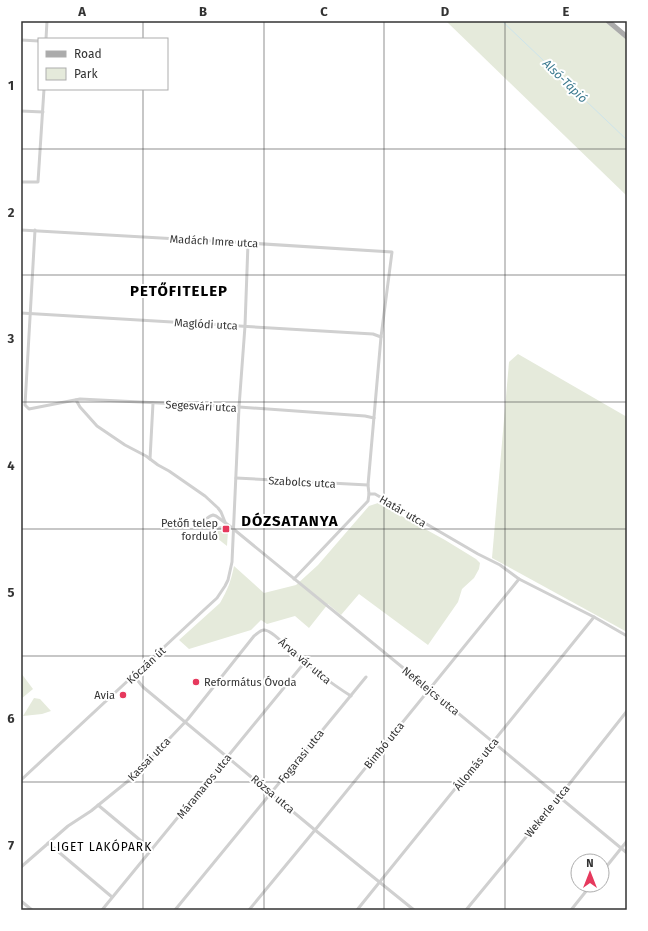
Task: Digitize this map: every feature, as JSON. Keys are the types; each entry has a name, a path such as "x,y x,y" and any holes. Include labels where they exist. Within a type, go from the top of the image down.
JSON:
{"main road":[{"path":"608,21 627,38"}],"street":[{"path":"46,38 47,21"},
{"path":"21,40 38,41"},
{"path":"21,182 38,182 44,90"},
{"path":"21,111 43,112"},
{"name":"Madách Imre utca","path":"21,230 392,252"},
{"path":"21,393 25,393 35,230"},
{"name":"Kóczán út","path":"21,780 205,610 221,592 228,580 232,562 232,528 245,326 248,243"},
{"name":"Határ utca","path":"392,252 381,337 368,485 369,494 375,494 478,554 500,565 519,579 594,617 627,636"},
{"name":"Maglódi utca","path":"21,313 373,334 381,337"},
{"name":"Segesvári utca","path":"25,393 25,405 29,409 80,399 365,416 374,418"},
{"path":"76,400 80,407 97,426 125,445 169,471 205,496 218,508 224,522 227,524"},
{"path":"150,459 153,403"},
{"name":"Szabolcs utca","path":"236,478 368,485"},
{"path":"294,579 368,500 369,494"},
{"path":"227,524 213,515 206,520 207,527 210,528 232,528"},
{"name":"Nefelejcs utca","path":"227,524 429,689 627,854"},
{"name":"Bimbó utca","path":"249,910 519,579"},
{"name":"Állomás utca","path":"357,910 594,617"},
{"name":"Árva vár utca","path":"259,631 268,631 305,662 350,696"},
{"name":"Kassai utca","path":"21,867 68,826 91,811 133,776 185,721 259,631"},
{"name":"Máramaros utca","path":"102,910 305,662"},
{"name":"Rózsa utca","path":"134,676 143,687 414,910"},
{"name":"Fogarasi utca","path":"175,910 366,677"},
{"name":"Wekerle utca","path":"466,910 559,797 627,711"},
{"path":"98,805 152,850"},
{"path":"610,862 627,841"},
{"path":"48,843 112,897"},
{"path":"571,910 585,893"},
{"path":"21,901 32,910"}],"green space":[{"path":"446,21 604,21 626,39 627,196"},
{"path":"518,354 627,417 627,632 492,558 509,362"},
{"path":"378,503 445,540 480,563 479,569 474,578 462,589 458,602 428,645 359,594 341,615 328,604 309,628 295,616 267,624 261,620 251,630 189,649 179,640 220,603 229,585 234,566 264,593 296,585 318,565 369,506"},
{"path":"208,531 228,531 227,546"},
{"path":"21,673 33,689 21,699"},
{"path":"34,698 40,699 51,711 42,714 23,716"}],"waterway":[{"name":"Alsó-Tápió","path":"502,21 627,140"}],"place":[{"name":"Petőfi telep forduló","path":"226,529"},
{"name":"Református Óvoda","path":"196,682"},
{"name":"Avia","path":"123,695"}],"district":[{"name":"PETŐFITELEP","path":"179,291"},
{"name":"DÓZSATANYA","path":"290,521"},
{"name":"LIGET LAKÓPARK","path":"101,847"}]}
